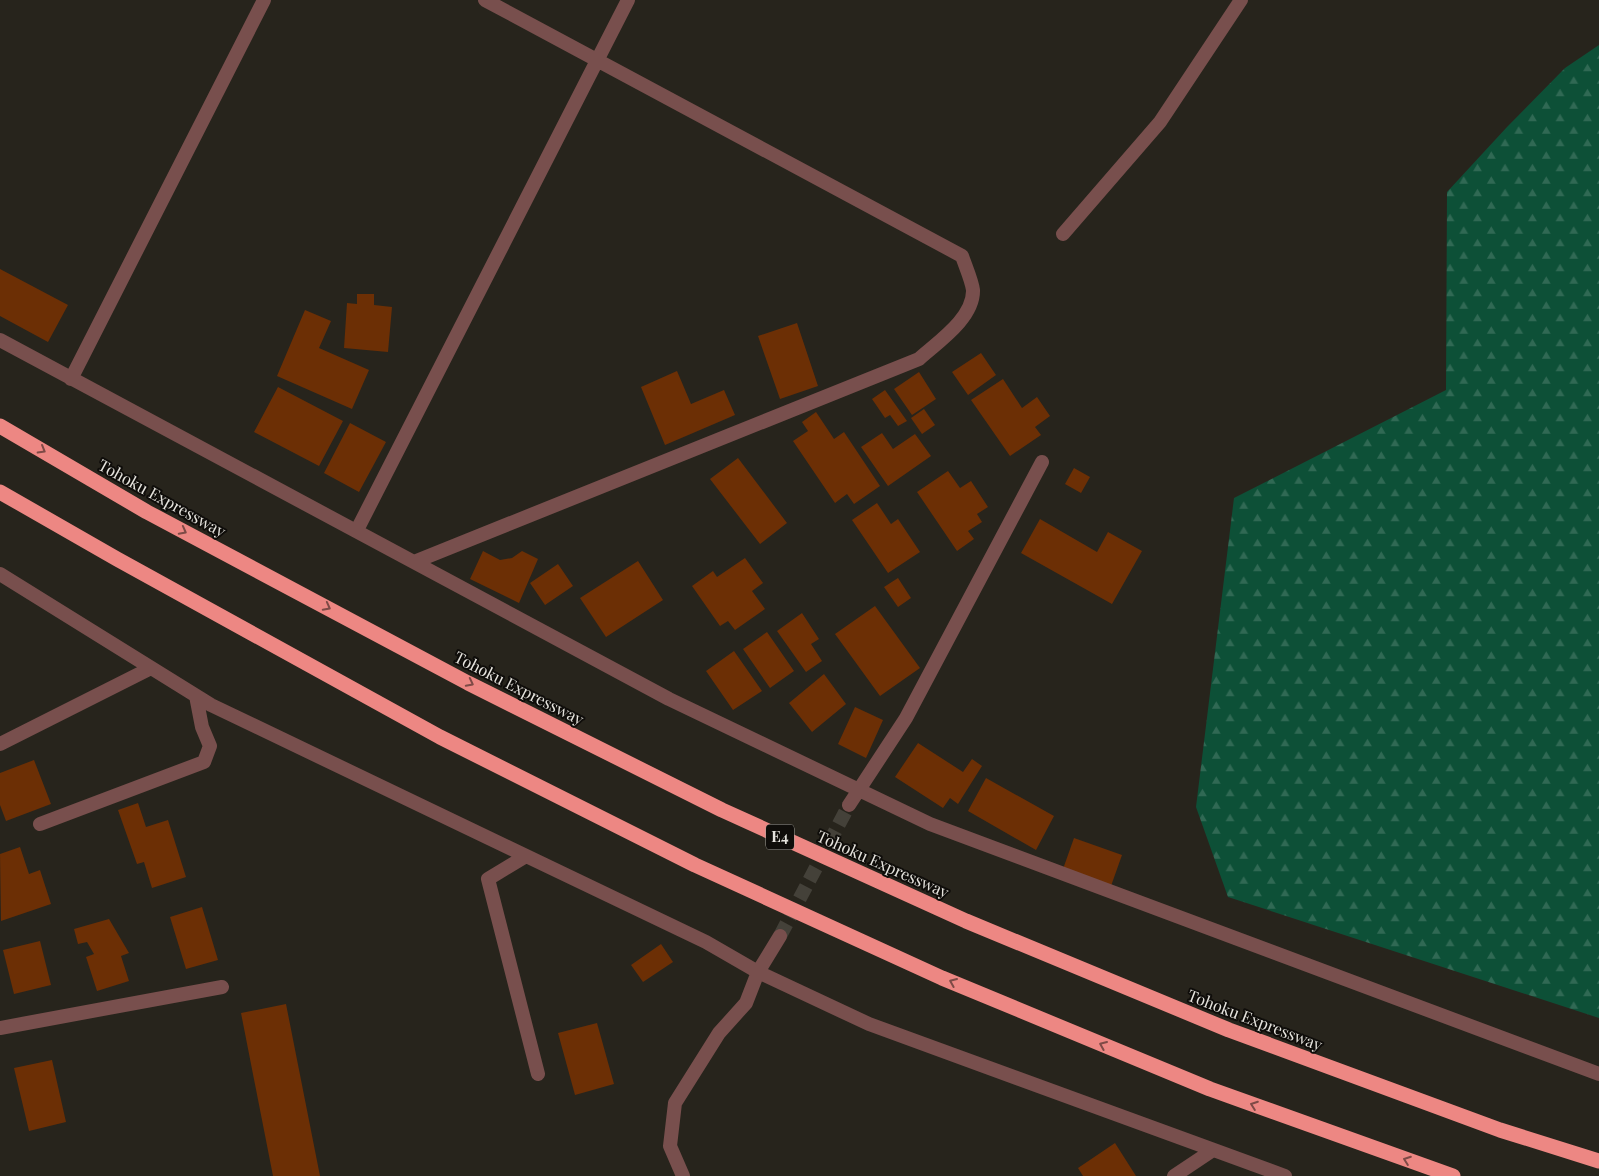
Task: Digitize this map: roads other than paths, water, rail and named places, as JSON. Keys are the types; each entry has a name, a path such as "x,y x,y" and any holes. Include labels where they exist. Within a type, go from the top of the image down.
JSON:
{"highway":[{"name":"Tohoku Expressway","path":"0,426 147,512 468,683 722,810 966,921 1229,1030 1500,1130 1599,1161"},
{"path":"0,492 126,564 440,737 696,865 942,978 1210,1089 1453,1176"}],"street":[{"path":"71,379 264,0"},
{"path":"414,562 919,359 951,332 969,309 973,290 962,256 485,0"},
{"path":"357,530 628,0"},
{"path":"1063,234 1160,122 1242,0"},
{"path":"0,340 669,699 930,824 1599,1074"},
{"path":"849,805 906,718 1042,462"},
{"path":"0,574 220,710 706,942 758,972 869,1024 1285,1176"},
{"path":"0,744 151,668"},
{"path":"40,824 204,762 210,746 202,727 196,696"},
{"path":"526,856 488,879 538,1074"},
{"path":"683,1176 670,1146 675,1103 719,1033 746,1003 758,972 780,936"},
{"path":"0,1028 222,987"},
{"path":"1174,1176 1213,1150"}],"tunnel":[{"path":"780,936 849,805"}]}
